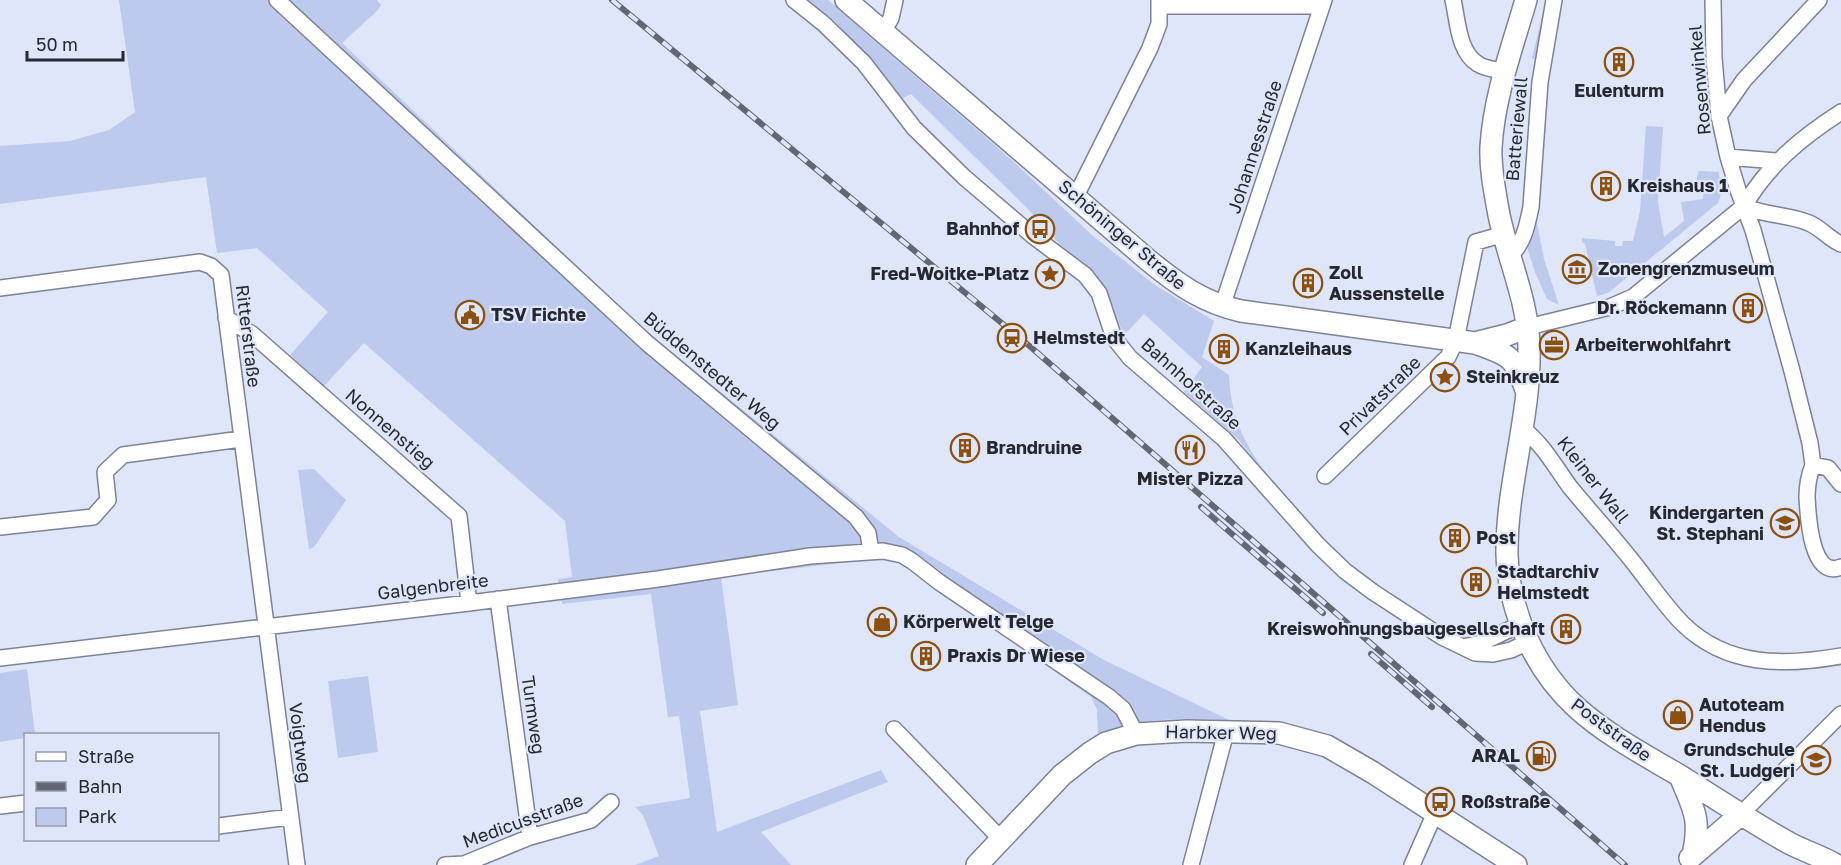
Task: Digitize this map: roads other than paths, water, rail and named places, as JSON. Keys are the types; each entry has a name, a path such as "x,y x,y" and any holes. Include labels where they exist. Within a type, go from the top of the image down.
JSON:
{"main road":[{"name":"Schöninger Straße","path":"846,0 1075,198 1180,286 1196,295 1222,307 1466,342 1507,335 1528,327"},
{"name":"Poststraße","path":"1526,0 1495,113 1491,149 1494,181 1504,234 1528,327 1526,391 1507,552 1511,587 1525,633 1550,679 1578,709 1621,741 1791,844"},
{"path":"1466,342 1508,356 1520,372 1526,391"},
{"name":"Harbker Weg","path":"978,865 1062,775 1106,743 1136,734 1187,731 1279,733 1327,746 1372,772 1516,865"},
{"path":"1680,776 1696,814 1698,833 1688,860"},
{"path":"1688,860 1740,815"},
{"path":"1791,844 1814,865"},
{"path":"1791,844 1836,865"}],"street":[{"name":"Büddenstedter Weg","path":"277,0 647,343 856,517 868,533 871,551"},
{"name":"Bahnhofstraße","path":"794,0 824,24 864,63 914,128 964,177 1033,236 1085,274 1099,294 1114,338 1120,347 1224,440 1330,557 1373,592 1442,637 1463,647 1525,633"},
{"path":"883,32 891,18 895,0"},
{"path":"1453,0 1464,48 1470,58 1480,66 1505,72"},
{"name":"Batteriewall","path":"1509,257 1519,247 1531,207 1540,82 1554,0"},
{"name":"Rosenwinkel","path":"1713,0 1719,116 1728,157 1756,240 1789,360 1810,443 1813,465"},
{"path":"1719,116 1744,80 1820,0"},
{"path":"1075,198 1150,48 1159,24 1159,3 1323,3"},
{"name":"Johannesstraße","path":"1222,307 1323,3"},
{"path":"1528,327 1610,307 1633,297 1744,206 1776,161 1841,112"},
{"path":"1728,157 1776,161"},
{"path":"1744,206 1756,212 1809,223 1841,244"},
{"path":"1466,342 1461,315 1476,242 1504,234"},
{"name":"Ritterstraße","path":"0,288 200,262 211,266 221,275 266,626"},
{"name":"Nonnenstieg","path":"226,318 252,334 459,516 469,603"},
{"name":"Privatstraße","path":"1325,476 1466,342"},
{"name":"Kleiner Wall","path":"1521,427 1538,440 1570,486 1683,625 1714,648 1759,661 1841,657"},
{"path":"0,527 93,517 108,500 105,472 123,455 241,439"},
{"path":"1841,484 1828,468 1813,465 1807,497 1814,547 1822,565 1828,569 1841,567"},
{"name":"Galgenbreite","path":"0,658 469,603 658,579 810,556 871,551"},
{"path":"871,551 892,553 912,561 939,582 1109,697 1124,709 1136,734"},
{"name":"Turmweg","path":"498,599 530,837"},
{"name":"Voigtweg","path":"266,626 297,865"},
{"path":"1740,815 1841,714"},
{"path":"894,729 1001,839"},
{"path":"1191,865 1226,732"},
{"path":"0,806 24,802"},
{"name":"Medicusstraße","path":"445,865 464,864 530,837 591,820 611,802"},
{"path":"1412,865 1435,813"},
{"path":"219,826 290,817"}],"railway":[{"path":"612,0 1033,349 1625,865"},
{"path":"1201,507 1323,613"},
{"path":"1371,654 1432,707"}],"place":[{"name":"Eulenturm","path":"1619,62"},
{"name":"Kreishaus 1","path":"1606,186"},
{"name":"Bahnhof","path":"1040,229"},
{"name":"Zonengrenzmuseum","path":"1577,269"},
{"name":"Fred-Woitke-Platz","path":"1050,274"},
{"name":"Zoll Aussenstelle","path":"1308,283"},
{"name":"Dr. Röckemann","path":"1748,308"},
{"name":"TSV Fichte","path":"470,315"},
{"name":"Helmstedt","path":"1012,338"},
{"name":"Arbeiterwohlfahrt","path":"1554,345"},
{"name":"Kanzleihaus","path":"1224,349"},
{"name":"Steinkreuz","path":"1445,377"},
{"name":"Brandruine","path":"965,448"},
{"name":"Mister Pizza","path":"1190,450"},
{"name":"Kindergarten St. Stephani","path":"1785,523"},
{"name":"Post","path":"1455,538"},
{"name":"Stadtarchiv Helmstedt","path":"1476,582"},
{"name":"Körperwelt Telge","path":"882,622"},
{"name":"Kreiswohnungsbaugesellschaft","path":"1566,629"},
{"name":"Praxis Dr Wiese","path":"926,656"},
{"name":"Autoteam Hendus","path":"1678,715"},
{"name":"ARAL","path":"1541,756"},
{"name":"Grundschule St. Ludgeri","path":"1816,760"},
{"name":"Roßstraße","path":"1440,802"}]}
